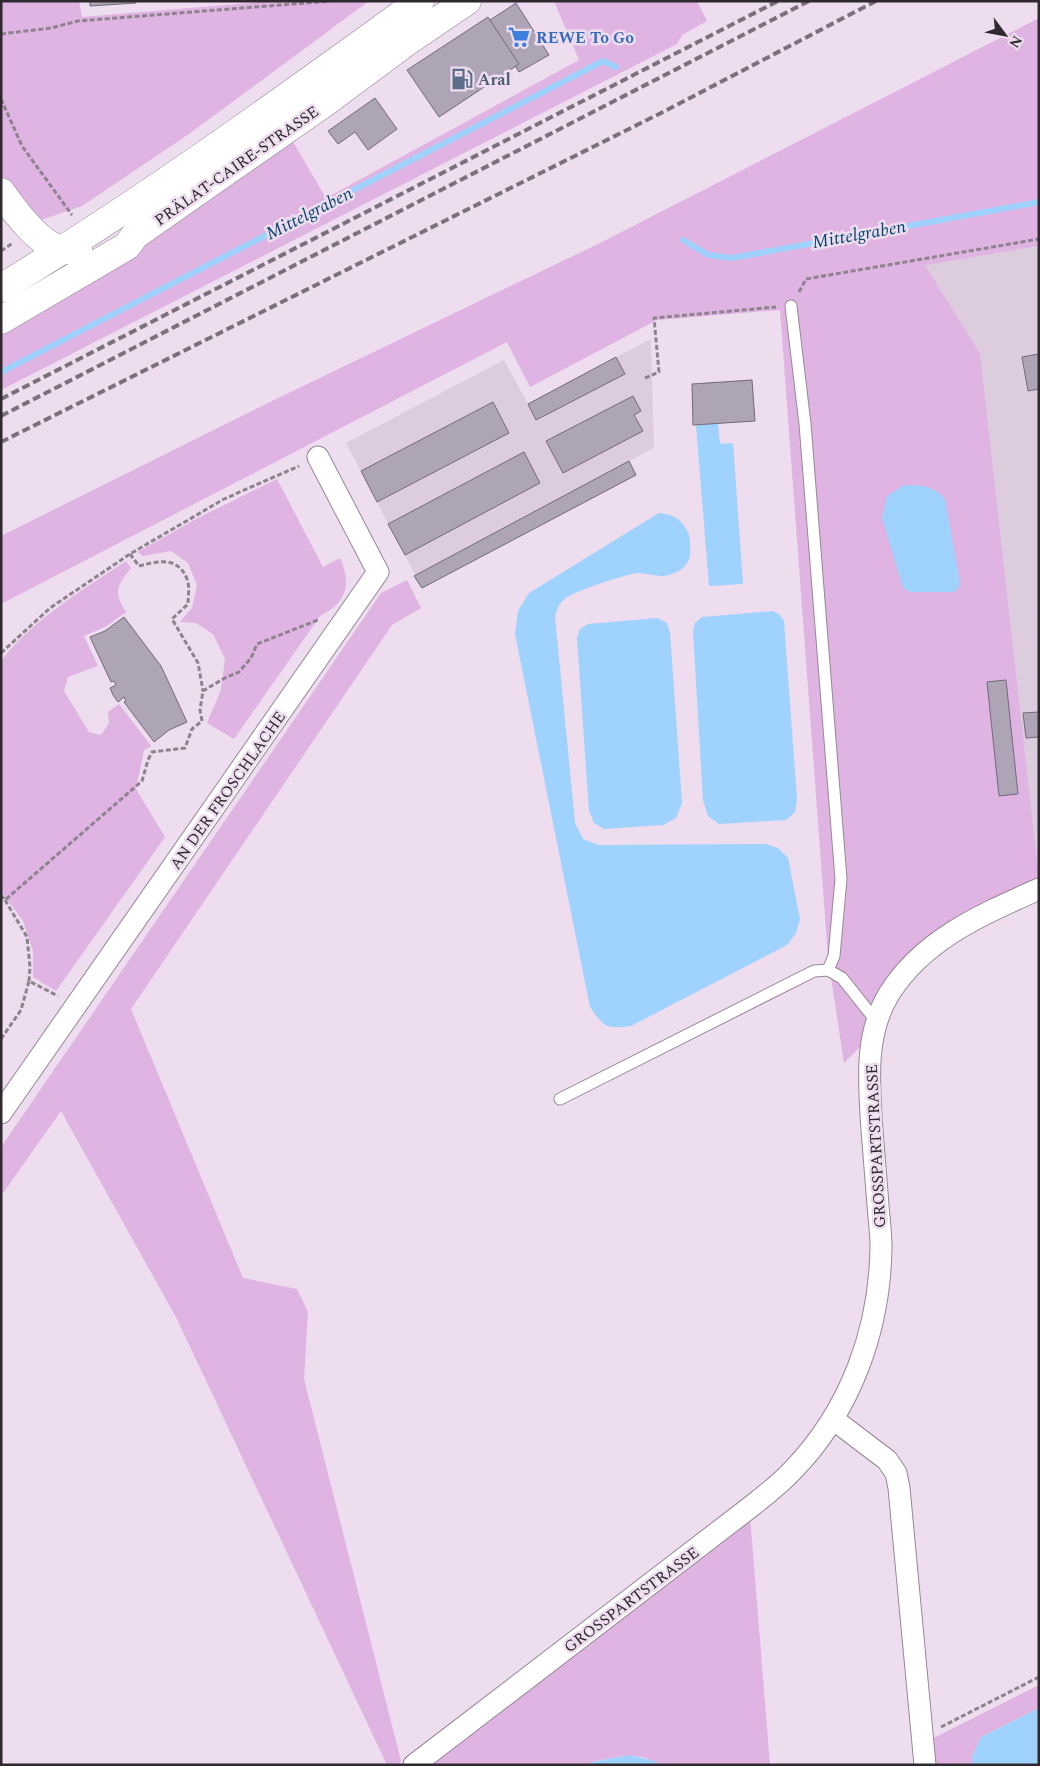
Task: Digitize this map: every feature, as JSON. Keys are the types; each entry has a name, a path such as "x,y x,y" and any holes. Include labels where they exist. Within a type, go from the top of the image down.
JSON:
{"street":[{"name":"PRÄLAT-CAIRE-STRASSE","path":"1,320 127,246 135,235 328,101 357,62 420,1"},
{"name":"PRÄLAT-CAIRE-STRASSE","path":"1,288 357,62 467,1"},
{"path":"1,192 19,216 33,230 48,242 63,250 96,247 121,235 135,235"},
{"name":"AN DER FROSCHLACHE","path":"1,1113 378,572 318,457"},
{"name":"GROSSPARTSTRASSE","path":"414,1765 753,1506 793,1470 814,1446 846,1396 865,1352 875,1315 880,1275 881,1244 868,1078 871,1045 877,1022 894,986 931,946 976,918 1039,889"},
{"path":"833,1419 887,1460 896,1473 899,1488 925,1765"}],"lane":[{"path":"791,306 805,424 841,879 834,956 828,970"},
{"path":"560,1099 814,971 828,970 842,978 877,1022"}],"path":[{"path":"1,34 51,28 78,22 331,1"},
{"path":"1,98 22,146 72,216"},
{"path":"645,378 659,372 654,318 791,306 806,279 1039,239"},
{"path":"1,250 18,240"},
{"path":"1,653 50,608 130,554 224,500 318,457"},
{"path":"6,900 142,781 152,752 185,748 192,729 202,721 200,710 204,691 198,663 172,620 188,604 188,580 179,566 161,560 139,566 130,554"},
{"path":"204,691 223,678 239,672 251,658 257,644 320,620"},
{"path":"1,896 6,900 27,936 30,967 29,981 20,1010 1,1040"},
{"path":"29,981 76,1005"},
{"path":"923,1736 1039,1677"}],"shaded area":[{"path":"1,1 79,1 82,17 274,1 369,1 189,134 82,206 38,221 24,208 1,176"},
{"path":"554,1 697,1 707,21 682,35 677,44 1,390 1,334 137,248 292,140 326,198 579,60"},
{"path":"1039,18 1039,246 925,265 980,354 1039,880 927,940 863,1044 844,1063 828,957 780,310 657,320 530,387 507,342 1,604 1,536 270,402 600,243"},
{"path":"1039,246 1039,880 925,264"},
{"path":"651,339 654,448 629,461 636,475 422,588 346,443 504,360 528,404"},
{"path":"277,479 323,567 340,558 346,576 346,588 337,604 320,616 234,739 207,723 221,690 225,659 213,634 196,623 180,622 192,608 197,585 188,563 171,551 143,556 138,552 196,519"},
{"path":"126,561 131,568 122,580 118,594 126,612 105,627 84,636 98,666 68,677 64,691 89,732 101,735 109,723 108,712 119,704 151,746 144,750 136,789 165,837 56,991 33,977 33,951 23,921 1,891 1,661 29,631 59,606"},
{"path":"407,580 421,608 392,625 131,1009 243,1278 297,1289 308,1312 304,1379 401,1761 398,1765 387,1765 177,1319 61,1111 1,1196 1,1147 381,593"},
{"path":"750,1516 770,1765 660,1765 652,1760 627,1756 609,1758 592,1762 588,1765 426,1765"},
{"path":"1039,1685 1039,1708 981,1737 972,1757 973,1765 932,1765 930,1740"}],"water":[{"path":"718,423 720,444 733,443 743,584 709,586 696,425"},
{"path":"904,485 931,488 945,499 960,583 958,589 953,592 910,592 903,588 882,518 887,496"},
{"path":"659,513 677,518 687,531 690,540 690,556 683,568 665,576 638,573 589,587 566,598 560,604 555,617 575,823 583,839 599,845 765,844 778,848 788,858 800,919 796,933 787,945 631,1026 611,1027 603,1023 590,1007 515,634 518,611 529,593"},
{"path":"773,611 780,615 784,621 797,799 795,812 786,820 719,824 708,816 703,800 693,631 695,623 702,617"},
{"path":"657,618 667,623 670,633 682,803 676,818 663,825 604,829 594,823 589,811 577,638 580,629 588,624"},
{"path":"1039,1708 1039,1765 973,1765 972,1757 981,1737"},
{"path":"629,1755 655,1761 660,1765 588,1765 592,1762"}],"building":[{"path":"90,1 136,1 136,3 90,6"},
{"path":"516,3 549,55 519,72 487,22"},
{"path":"488,17 519,64 439,117 407,70"},
{"path":"375,98 397,129 368,150 355,132 338,144 328,131"},
{"path":"1039,354 1039,389 1028,391 1022,357"},
{"path":"616,357 625,374 536,420 528,404"},
{"path":"752,380 755,421 693,425 692,384"},
{"path":"633,396 641,411 634,415 643,431 563,473 546,441"},
{"path":"493,402 509,433 377,502 361,471"},
{"path":"524,452 540,483 405,555 388,524"},
{"path":"629,461 636,475 422,588 414,576"},
{"path":"124,617 161,666 187,722 169,730 154,742 124,702 126,701 124,697 118,702 113,695 110,688 116,685 114,681 111,682 90,637 105,631"},
{"path":"1006,680 1018,794 999,796 987,682"},
{"path":"1039,712 1039,737 1026,738 1023,713"}],"waterway":[{"name":"Mittelgraben","path":"1,372 603,61 616,67"},
{"name":"Mittelgraben","path":"683,240 708,255 732,258 1039,202"}],"railway":[{"path":"1,399 778,1"},
{"path":"1,416 809,1"},
{"path":"1,442 663,112 876,1"}],"place":[{"name":"REWE To Go","path":"519,37"},
{"name":"Aral","path":"462,79"}]}
